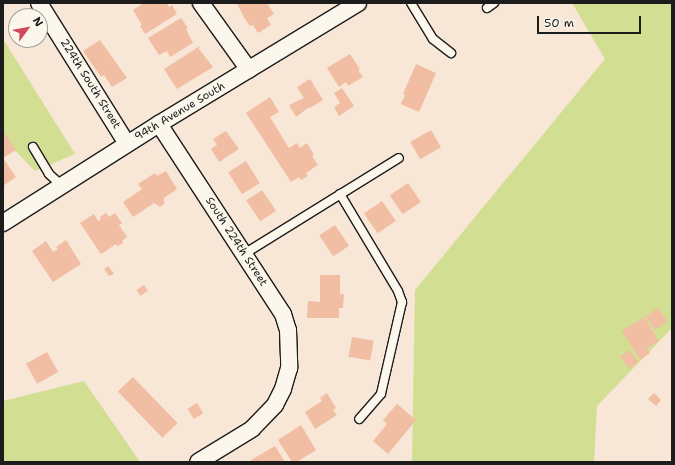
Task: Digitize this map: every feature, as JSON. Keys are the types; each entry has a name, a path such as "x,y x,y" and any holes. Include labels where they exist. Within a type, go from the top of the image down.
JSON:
{"street":[{"name":"224th South Street","path":"40,3 127,144"},
{"path":"202,3 249,70"},
{"name":"94th Avenue South","path":"3,223 159,124 358,3"},
{"name":"South 224th Street","path":"159,124 283,314 288,330 289,368 283,390 275,405 263,419 252,428 198,462"}],"lane":[{"path":"411,3 433,39 451,52"},
{"path":"33,147 49,174 58,182 65,184"},
{"path":"244,254 399,158"},
{"path":"340,194 398,291 402,302 381,394 359,419"}],"green space":[{"path":"572,3 672,3 672,328 597,406 594,462 412,462 415,290 605,59"},
{"path":"3,39 75,154 35,171 3,138"},
{"path":"84,381 140,462 3,462 3,401"}],"building":[{"path":"144,3 163,3 164,5 167,3 169,7 172,5 177,14 145,34 140,26 142,25 133,10"},
{"path":"267,3 274,14 267,18 271,25 258,33 253,25 250,26 237,4"},
{"path":"181,18 188,28 186,29 193,43 170,57 167,51 159,55 148,38"},
{"path":"100,40 127,78 112,87 104,75 101,77 83,51"},
{"path":"200,46 199,49 213,67 177,89 164,69"},
{"path":"350,54 360,69 358,70 363,77 348,86 346,82 339,87 327,68"},
{"path":"416,64 436,73 419,112 401,104 405,95 403,94"},
{"path":"310,79 323,100 310,108 309,107 296,117 289,105 304,98 297,87"},
{"path":"342,88 354,106 339,116 334,107 340,103 334,93"},
{"path":"270,97 279,112 270,117 289,148 297,143 300,148 307,143 314,155 312,156 318,165 306,173 308,176 301,180 299,177 291,182 246,113"},
{"path":"3,130 16,150 3,158"},
{"path":"431,130 441,147 420,159 410,142"},
{"path":"226,131 239,149 219,162 211,149 217,145 213,139"},
{"path":"3,158 16,177 3,186"},
{"path":"246,161 260,183 242,194 228,172"},
{"path":"166,171 177,189 164,198 164,204 160,207 154,203 133,217 123,202 142,189 138,184 155,173 157,176"},
{"path":"408,183 421,202 403,214 390,195"},
{"path":"262,190 276,211 260,221 246,201"},
{"path":"382,201 396,221 378,233 364,214"},
{"path":"106,213 109,217 115,213 122,223 119,225 127,237 123,240 122,244 117,246 116,244 101,254 80,223 94,214 98,221 101,219 100,217"},
{"path":"335,225 349,246 333,256 319,236"},
{"path":"66,240 81,264 53,282 32,251 46,241 53,252 58,249 56,247"},
{"path":"108,266 114,274 109,276 104,269"},
{"path":"320,275 340,275 340,294 344,294 343,308 339,308 339,318 307,318 308,301 320,302"},
{"path":"144,285 148,291 140,296 137,290"},
{"path":"658,308 667,321 655,330 646,317"},
{"path":"644,317 659,341 647,348 650,353 640,360 622,331"},
{"path":"352,337 374,341 370,361 349,357"},
{"path":"629,350 638,362 629,369 620,357"},
{"path":"47,352 58,372 37,384 26,364"},
{"path":"133,377 177,423 162,438 118,392"},
{"path":"327,393 336,408 333,410 337,415 315,429 305,412 322,401 320,398"},
{"path":"654,393 661,400 656,406 648,399"},
{"path":"197,403 203,413 194,419 188,409"},
{"path":"397,404 416,420 388,454 373,441 387,424 383,420"},
{"path":"301,425 316,450 297,462 292,462 278,440"},
{"path":"275,446 285,462 252,462 251,460"}]}
